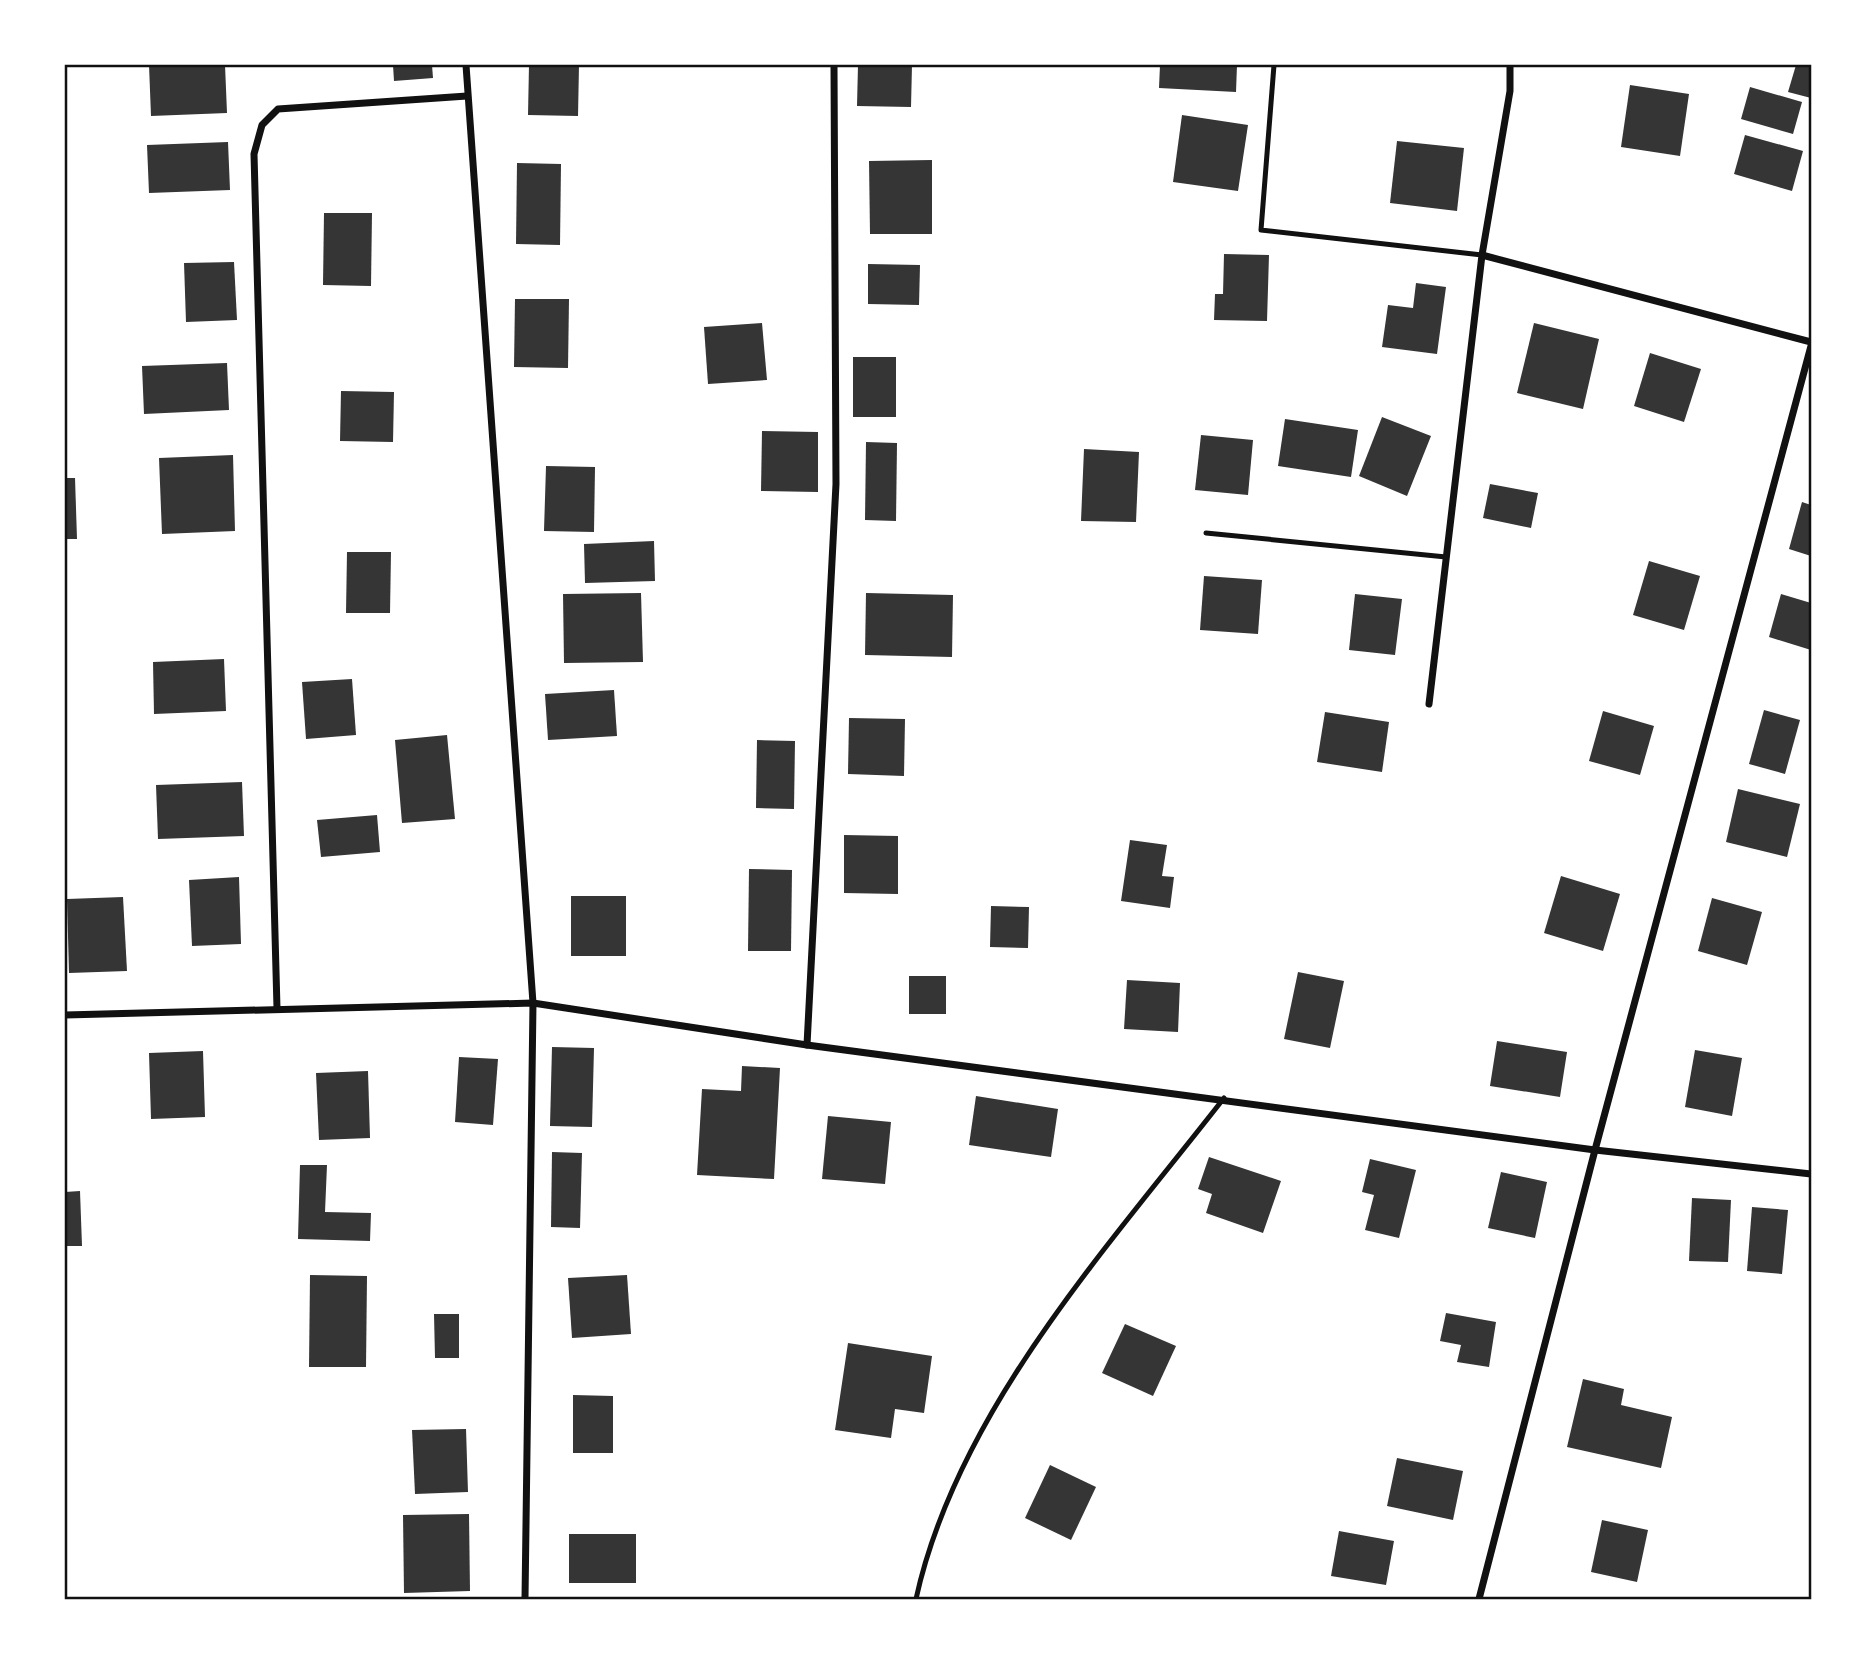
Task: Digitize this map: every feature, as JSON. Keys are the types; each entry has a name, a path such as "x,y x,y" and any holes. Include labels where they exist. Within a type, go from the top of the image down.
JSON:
{"street":[{"path":"466,65 533,1003 525,1599"},
{"path":"807,1045 836,484 834,65"},
{"path":"1429,704 1482,255 1510,91 1510,65"},
{"path":"277,1008 254,154 262,125 278,109 467,96"},
{"path":"1479,1599 1595,1150 1811,344 1482,255"},
{"path":"65,1015 533,1003 807,1045 1224,1098 1595,1150 1811,1174"}],"lane":[{"path":"1274,65 1261,230 1482,255"},
{"path":"1206,533 1446,557"},
{"path":"916,1599 925,1559 962,1470 1014,1378 1075,1290 1224,1098"}],"building":[{"path":"149,65 225,65 227,113 151,116"},
{"path":"393,65 432,65 433,78 394,81"},
{"path":"529,65 579,65 578,116 528,115"},
{"path":"858,65 912,65 911,107 857,106"},
{"path":"1160,65 1237,65 1236,92 1159,88"},
{"path":"1796,65 1811,65 1811,98 1788,92"},
{"path":"1630,85 1689,94 1680,156 1621,147"},
{"path":"1750,87 1802,102 1793,134 1741,119"},
{"path":"1182,115 1248,125 1238,191 1173,182"},
{"path":"1745,135 1803,151 1792,191 1734,174"},
{"path":"1397,141 1464,148 1457,211 1390,203"},
{"path":"228,142 230,190 149,193 147,145"},
{"path":"932,160 932,234 870,234 869,161"},
{"path":"517,163 561,164 560,245 516,244"},
{"path":"324,213 372,213 371,286 323,285"},
{"path":"1224,254 1269,255 1267,321 1214,320 1215,294 1223,294"},
{"path":"234,262 237,320 186,322 184,263"},
{"path":"868,264 920,265 919,305 868,304"},
{"path":"1416,283 1446,287 1437,354 1382,347 1388,305 1413,308"},
{"path":"515,299 569,299 568,368 514,367"},
{"path":"762,323 767,380 708,384 704,327"},
{"path":"1534,323 1599,339 1583,409 1517,393"},
{"path":"1650,353 1701,369 1684,422 1634,406"},
{"path":"853,357 896,357 896,417 853,417"},
{"path":"227,363 229,410 144,414 142,366"},
{"path":"341,391 394,392 393,442 340,441"},
{"path":"1382,417 1431,436 1407,496 1359,476"},
{"path":"1285,419 1358,430 1351,477 1278,466"},
{"path":"762,431 818,432 818,492 761,491"},
{"path":"1201,435 1253,440 1248,495 1195,490"},
{"path":"866,442 897,443 896,521 865,520"},
{"path":"1084,449 1139,452 1136,522 1081,521"},
{"path":"233,455 235,531 162,534 159,458"},
{"path":"546,466 595,467 594,532 544,531"},
{"path":"65,478 75,478 77,539 65,539"},
{"path":"1490,484 1538,493 1531,528 1483,518"},
{"path":"1802,502 1811,505 1811,556 1789,549"},
{"path":"654,541 655,581 585,583 584,544"},
{"path":"347,552 391,552 390,613 346,613"},
{"path":"1649,561 1700,576 1684,630 1633,615"},
{"path":"1204,576 1262,580 1258,634 1200,630"},
{"path":"641,593 643,662 564,663 563,594"},
{"path":"866,593 953,595 952,657 865,655"},
{"path":"1355,594 1402,599 1395,655 1349,650"},
{"path":"1781,594 1811,603 1811,650 1769,637"},
{"path":"224,659 226,711 154,714 153,662"},
{"path":"352,679 356,735 306,739 302,682"},
{"path":"614,690 617,736 548,740 545,694"},
{"path":"1764,710 1800,720 1785,774 1749,764"},
{"path":"1603,711 1654,726 1640,775 1589,761"},
{"path":"1325,712 1389,722 1382,772 1317,762"},
{"path":"849,718 905,719 904,776 848,774"},
{"path":"447,735 455,819 402,823 395,740"},
{"path":"757,740 795,741 794,809 756,808"},
{"path":"242,782 244,836 158,839 156,785"},
{"path":"1738,789 1800,804 1787,857 1726,842"},
{"path":"377,815 380,852 321,857 317,820"},
{"path":"844,835 898,836 898,894 844,893"},
{"path":"1130,840 1167,845 1162,876 1174,877 1170,908 1121,901"},
{"path":"749,869 792,870 791,951 748,951"},
{"path":"1561,876 1620,894 1603,951 1544,933"},
{"path":"239,877 241,944 192,946 189,880"},
{"path":"571,896 626,896 626,956 571,956"},
{"path":"123,897 127,971 69,973 67,899"},
{"path":"1712,898 1762,912 1747,965 1698,951"},
{"path":"991,906 1029,907 1028,948 990,947"},
{"path":"1298,972 1344,981 1330,1048 1284,1039"},
{"path":"909,976 946,976 946,1014 909,1014"},
{"path":"1127,980 1180,983 1178,1032 1124,1029"},
{"path":"1497,1041 1567,1052 1560,1097 1490,1086"},
{"path":"552,1047 594,1048 592,1127 550,1126"},
{"path":"1695,1050 1742,1058 1732,1116 1685,1107"},
{"path":"203,1051 205,1117 151,1119 149,1053"},
{"path":"459,1057 498,1059 493,1125 455,1122"},
{"path":"742,1066 780,1068 774,1179 697,1175 702,1089 741,1091"},
{"path":"368,1071 370,1138 319,1140 316,1073"},
{"path":"976,1096 1058,1109 1051,1157 969,1145"},
{"path":"828,1116 891,1122 885,1184 822,1179"},
{"path":"552,1152 582,1153 580,1228 551,1227"},
{"path":"1209,1157 1281,1181 1263,1233 1206,1213 1212,1194 1198,1189"},
{"path":"1370,1159 1416,1170 1399,1238 1365,1230 1374,1195 1362,1192"},
{"path":"300,1165 327,1165 325,1212 371,1213 370,1241 298,1239"},
{"path":"1501,1172 1547,1182 1535,1238 1488,1228"},
{"path":"80,1191 82,1246 65,1246 65,1192"},
{"path":"1692,1198 1731,1200 1728,1262 1689,1261"},
{"path":"1752,1207 1788,1210 1782,1274 1747,1271"},
{"path":"310,1275 367,1276 366,1367 309,1367"},
{"path":"627,1275 631,1334 572,1338 568,1278"},
{"path":"1446,1313 1496,1322 1489,1367 1457,1362 1461,1345 1440,1341"},
{"path":"434,1314 459,1314 459,1358 435,1358"},
{"path":"1125,1324 1176,1346 1153,1396 1102,1373"},
{"path":"848,1343 932,1356 924,1413 895,1409 891,1438 835,1430"},
{"path":"1583,1379 1624,1389 1621,1405 1672,1417 1661,1468 1567,1447"},
{"path":"573,1395 613,1396 613,1453 573,1453"},
{"path":"466,1429 468,1492 415,1494 412,1430"},
{"path":"1397,1458 1463,1471 1453,1520 1387,1506"},
{"path":"1050,1465 1096,1487 1071,1540 1025,1518"},
{"path":"469,1514 470,1591 404,1593 403,1515"},
{"path":"1602,1520 1648,1530 1637,1582 1591,1572"},
{"path":"1339,1531 1394,1541 1386,1585 1331,1576"},
{"path":"569,1534 636,1534 636,1583 569,1583"}]}
